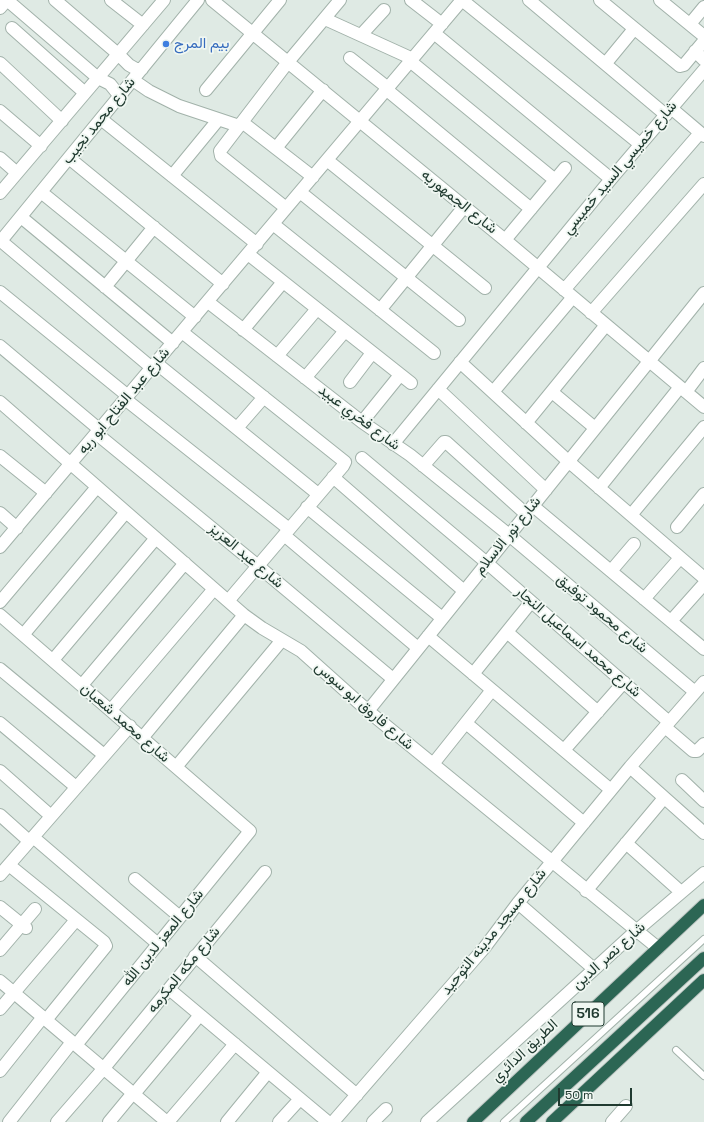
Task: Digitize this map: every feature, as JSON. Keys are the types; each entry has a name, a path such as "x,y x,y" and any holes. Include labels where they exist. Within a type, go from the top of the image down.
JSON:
{"highway":[{"name":"الطريق الدائري","path":"473,1122 704,905"},
{"name":"516","path":"526,1122 704,958"},
{"path":"552,1122 704,980"}],"street":[{"path":"0,8 7,0 98,78 114,89 118,98"},
{"path":"55,0 129,65 136,69 142,69"},
{"path":"111,0 143,25"},
{"name":"شارع محمد نجيب","path":"0,193 164,0"},
{"name":"شارع محمد نجيب","path":"0,242 198,0"},
{"name":"شارع الجمهوريه","path":"212,0 505,240 704,407"},
{"path":"206,90 254,34 280,0"},
{"path":"286,208 220,154 220,150 288,62 340,0"},
{"path":"411,0 438,29 611,179"},
{"path":"462,0 640,144"},
{"name":"شارع عبد الفتاح ابو ريه","path":"0,547 462,0"},
{"path":"493,392 569,293 702,134 668,112 529,0"},
{"path":"600,0 680,66 700,55 704,41"},
{"path":"660,0 704,36"},
{"path":"690,24 704,7"},
{"path":"361,35 384,10"},
{"path":"325,19 411,60 555,180"},
{"path":"12,28 85,93"},
{"path":"606,63 634,29"},
{"path":"350,58 531,209"},
{"path":"0,63 62,120"},
{"name":"شارع خميسي السيد خميسي","path":"393,444 537,267 640,144 668,112 700,84 704,70"},
{"path":"133,80 163,99 218,120 241,124 276,148 313,177"},
{"path":"276,148 322,90"},
{"path":"0,111 41,146"},
{"path":"101,119 257,244"},
{"path":"172,176 218,120"},
{"path":"0,158 17,173"},
{"path":"69,158 223,284"},
{"path":"327,160 485,288"},
{"path":"505,240 565,168"},
{"path":"592,313 704,184"},
{"path":"41,192 195,317"},
{"path":"300,192 460,320"},
{"path":"380,310 464,207"},
{"path":"21,217 173,343"},
{"path":"273,224 434,353"},
{"path":"105,287 154,227"},
{"path":"0,242 154,365 237,428 318,494"},
{"path":"248,254 411,383"},
{"path":"243,330 283,282"},
{"path":"0,292 287,532 418,648"},
{"name":"شارع نور الاسلام","path":"368,711 649,361 702,300"},
{"name":"شارع فخري عبيد","path":"208,302 362,422 423,466 509,535"},
{"path":"277,356 317,308"},
{"path":"526,423 606,325"},
{"path":"305,378 345,331"},
{"path":"182,332 344,460 344,465 228,601"},
{"name":"شارع عبد العزيز","path":"0,346 98,432 393,679"},
{"path":"350,382 372,353"},
{"path":"460,362 568,461 704,578"},
{"path":"599,488 683,389 704,368"},
{"path":"362,422 400,374"},
{"path":"438,390 546,490"},
{"path":"552,392 595,428"},
{"path":"237,428 264,397"},
{"name":"شارع فاروق ابو سوس","path":"0,402 244,615 301,651 368,711 636,932 658,948"},
{"path":"631,515 704,427"},
{"path":"423,466 445,442 529,510 611,571 671,621 702,642"},
{"path":"0,456 46,493"},
{"name":"شارع محمد اسماعيل النجار","path":"362,458 487,563 624,682 693,751 697,751 704,744"},
{"path":"333,477 464,591"},
{"path":"0,602 97,487"},
{"path":"677,527 704,494"},
{"path":"307,507 442,618"},
{"path":"23,635 126,512"},
{"path":"0,513 17,528"},
{"name":"شارع محمود توفيق","path":"509,535 695,692"},
{"path":"52,660 156,538"},
{"path":"611,571 634,544"},
{"path":"644,599 680,558"},
{"path":"82,685 185,563"},
{"path":"671,621 704,584"},
{"path":"111,710 214,589"},
{"path":"473,674 531,602"},
{"name":"شارع محمد شعبان","path":"0,615 250,831"},
{"path":"142,737 244,615"},
{"path":"507,632 598,712"},
{"path":"428,636 611,790"},
{"path":"176,767 282,640"},
{"path":"0,669 104,755"},
{"path":"564,750 624,682"},
{"name":"شارع مسجد مدينه التوحيد","path":"333,1122 484,947 518,903 630,767 704,682"},
{"path":"433,764 492,690"},
{"path":"0,723 76,787"},
{"path":"466,723 584,823"},
{"path":"0,1071 106,946 104,942 76,920 4,868 130,726"},
{"path":"630,767 704,833"},
{"path":"0,771 51,816"},
{"path":"682,780 704,800"},
{"path":"586,891 664,798"},
{"path":"0,815 158,944"},
{"name":"شارع المعز لدين الله","path":"9,1122 180,918 250,831"},
{"path":"626,843 681,892"},
{"name":"شارع مكه المكرمه","path":"57,1122 104,1068 264,872"},
{"name":"شارع نصر الدين","path":"427,1122 594,969 704,873"},
{"path":"135,879 180,918"},
{"path":"518,903 594,969"},
{"path":"0,907 24,926"},
{"path":"0,950 24,926 35,909"},
{"path":"0,1009 76,920"},
{"path":"195,956 357,1096"},
{"path":"0,981 104,1068 164,1121 235,1044"},
{"path":"169,988 328,1122"},
{"path":"109,1122 200,1015"},
{"path":"227,1122 268,1072"},
{"path":"279,1122 300,1099"},
{"path":"612,1122 626,1106"},
{"path":"373,1122 386,1109"}],"lane":[{"path":"504,1122 704,939"},
{"path":"676,1050 704,1076"}],"place":[{"name":"بيم المرج","path":"166,44"}]}
